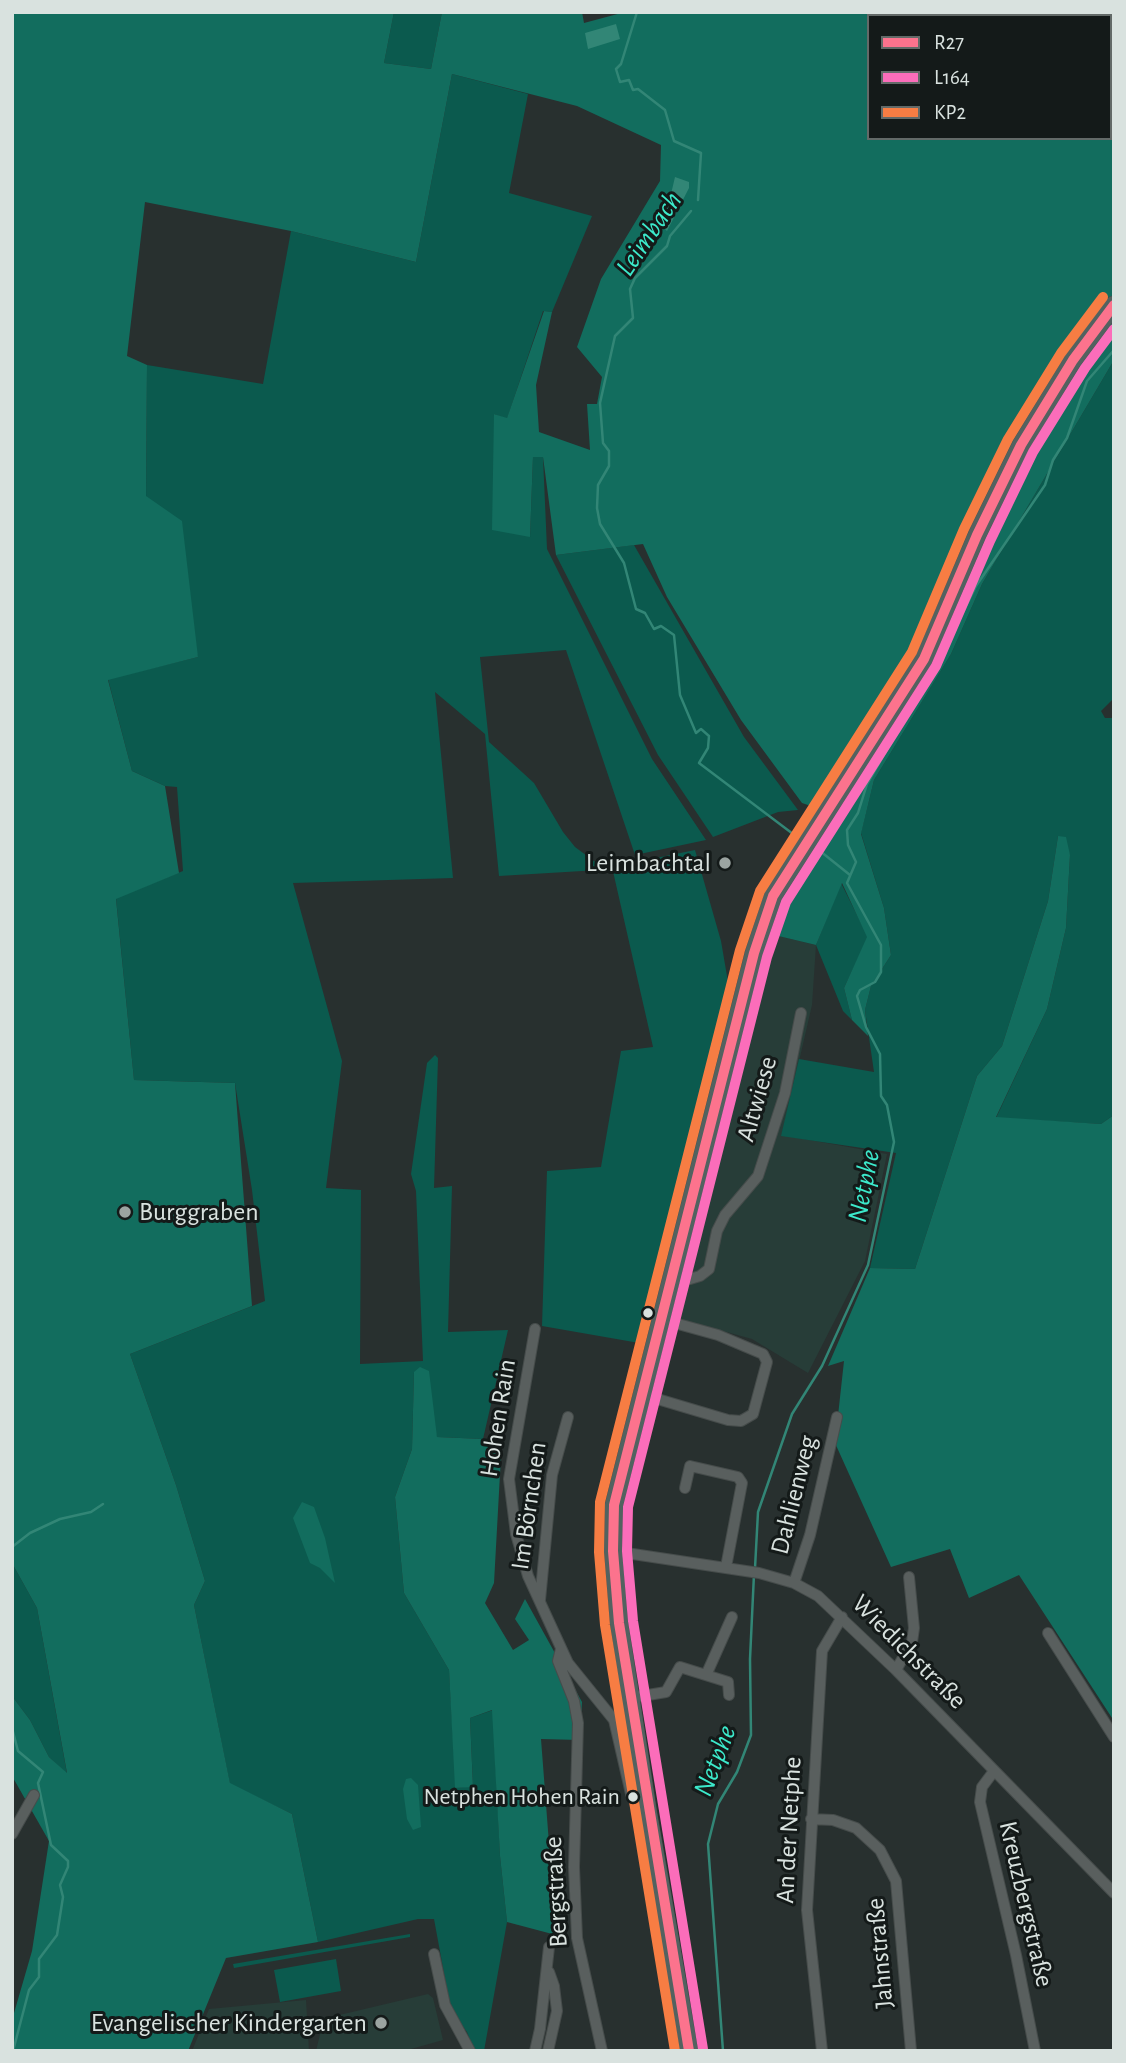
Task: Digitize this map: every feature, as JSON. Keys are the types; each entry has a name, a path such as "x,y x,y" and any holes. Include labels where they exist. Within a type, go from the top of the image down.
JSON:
{"main road":[{"path":"689,2051 630,1698 613,1551 614,1505 754,953 773,896 924,659 982,523 1015,456 1073,360 1114,304"}],"street":[{"name":"Altwiese","path":"673,1277 690,1279 709,1269 717,1231 725,1215 758,1176 785,1093 801,1013"},
{"path":"644,1395 728,1420 741,1421 753,1414 767,1362 764,1354 729,1340 660,1319"},
{"name":"Hohen Rain","path":"535,1329 509,1486 524,1565 561,1649 580,1681 614,1720 631,1794 638,1808 648,1814"},
{"name":"Im Börnchen","path":"540,1602 552,1475 568,1417"},
{"name":"Dahlienweg","path":"793,1583 810,1535 837,1417"},
{"path":"685,1488 690,1466 738,1476 742,1483 726,1567"},
{"name":"Wiedichstraße","path":"613,1551 747,1570 793,1583 818,1596 896,1670 1114,1893"},
{"path":"896,1670 912,1642 914,1628 909,1577"},
{"path":"706,1673 732,1617"},
{"name":"An der Netphe","path":"822,2051 807,1910 811,1819 822,1651 842,1617"},
{"path":"1048,1633 1114,1737"},
{"name":"Bergstraße","path":"561,1649 558,1661 574,1701 578,1723 574,1867 577,1937 602,2051"},
{"path":"630,1698 666,1692 680,1667 729,1682 729,1695"},
{"name":"Kreuzbergstraße","path":"994,1771 982,1787 980,1802 1016,1955 1035,2051"},
{"path":"12,1834 34,1795"},
{"name":"Jahnstraße","path":"811,1819 833,1820 856,1828 880,1850 896,1881 911,2051"},
{"path":"535,2051 549,1947"},
{"path":"435,1954 445,2005 470,2051"},
{"path":"547,1966 554,1986 557,2011 548,2051"}],"shaded area":[{"path":"12,12 394,12 384,63 431,69 442,12 582,12 584,23 625,12 1114,12 1114,298 1053,379 962,547 890,703 820,809 802,803 741,720 667,597 643,544 556,555 543,457 533,457 530,537 492,530 494,414 507,418 544,311 552,312 536,385 539,432 590,450 587,404 597,404 602,377 577,347 601,279 660,181 661,145 577,106 452,74 416,262 291,231 145,202 127,356 147,365 146,496 182,521 198,657 108,680 132,771 165,786 179,873 116,899 134,1080 235,1083 252,1306 130,1354 176,1485 205,1581 194,1605 230,1783 292,1814 318,1942 226,1958 188,2051 12,2051 12,2020 32,1951 49,1841 12,1776 12,1696 30,1720 49,1757 67,1773 37,1608 12,1563"},
{"path":"394,12 442,12 431,69 384,63"},
{"path":"616,24 620,39 588,49 585,33"},
{"path":"452,74 528,94 509,193 592,216 552,312 543,311 507,419 494,414 530,537 533,457 543,457 547,549 652,759 706,840 635,855 566,650 480,657 489,742 534,783 563,832 575,847 598,864 599,870 499,876 485,734 435,692 453,878 293,883 342,1061 326,1188 361,1190 360,1364 423,1361 416,1191 411,1174 427,1063 435,1055 438,1058 434,1188 452,1186 448,1332 508,1330 483,1439 437,1437 414,1372 412,1449 395,1497 404,1593 449,1670 456,1788 473,1786 470,1718 493,1710 500,1856 507,1922 484,2051 474,2051 467,2032 451,2011 434,1919 418,1919 318,1942 292,1814 230,1784 194,1605 205,1581 176,1485 130,1354 265,1301 252,1190 235,1083 134,1080 116,898 183,871 177,787 165,786 132,771 108,679 198,657 146,496 147,365 263,384 291,231 416,262"},
{"path":"675,177 689,182 689,188 667,231 656,220 671,194"},
{"path":"1114,318 1114,360 982,584 951,654 874,780 861,834 884,908 891,955 871,986 865,1010 868,1036 852,1020 844,988 867,937 842,883 816,945 770,934 778,905 812,845 880,740 997,504 1072,374"},
{"path":"1114,360 1114,698 1101,711 1105,718 1114,718 1114,1115 1101,1124 996,1118 1047,1009 1066,928 1070,855 1058,836 1048,901 1002,1046 977,1076 915,1269 870,1268 896,1153 781,1136 799,1059 874,1072 865,1010 871,986 891,955 884,908 861,833 874,780 951,654 982,584"},
{"path":"634,545 744,737 798,810 778,812 713,837 658,755 556,555"},
{"path":"1058,836 1066,837 1070,855 1066,928 1047,1009 996,1117 1101,1124 1114,1115 1114,1721 1019,1575 969,1598 950,1549 891,1567 835,1443 844,1361 828,1366 870,1268 915,1269 977,1076 1002,1046 1048,901"},
{"path":"695,850 721,941 733,1011 645,1344 542,1326 547,1171 601,1167 621,1051 653,1047 612,867"},
{"path":"841,883 868,937 844,988 852,1020 843,1011 816,945"},
{"path":"770,934 816,945 812,1005 782,1135 887,1154 865,1261 808,1373 752,1339 672,1317 710,1141"},
{"path":"420,1367 429,1371 437,1437 483,1439 501,1456 494,1583 485,1603 513,1650 529,1640 515,1619 525,1599 582,1702 580,1740 541,1739 556,1935 507,1922 500,1856 492,1710 470,1718 473,1787 455,1788 449,1670 404,1593 395,1497 412,1449 414,1372"},
{"path":"302,1502 314,1507 325,1538 335,1583 320,1568 310,1563 293,1518"},
{"path":"12,1563 37,1608 67,1774 49,1757 30,1720 12,1696"},
{"path":"411,1778 418,1785 421,1827 413,1830 407,1819 403,1789 406,1779"},
{"path":"410,1934 410,1937 234,1968 233,1964"},
{"path":"336,1959 341,1991 280,2002 274,1970"},
{"name":"Evangelischer Kindergarten","path":"428,1994 433,1998 443,2040 404,2051 316,2051 322,2026 331,2017"},
{"path":"306,2000 309,2051 192,2051 209,2009"}],"waterway":[{"name":"Leimbach","path":"637,12 621,64 616,69 620,82 629,80 633,90 638,89 665,110 674,141 701,153 698,200"},
{"name":"Leimbach","path":"691,211 670,236 667,246 635,278 630,289 633,318 615,336 600,403 603,443 609,451 609,466 598,485 597,508 600,524 624,563 636,609 645,613 654,629 661,626 674,635 680,695 696,733 701,729 709,736 708,748 699,763 797,837"},
{"name":"Netphe","path":"755,1568 758,1512 792,1414 822,1366 868,1265 894,1142 887,1105 881,1096 880,1054 866,1027 857,996 860,990 875,982 881,972 881,945 847,883 856,862 848,845 847,830 858,813 867,784 943,653 976,586 1045,485 1053,460 1067,438 1087,381 1114,350"},
{"name":"Leimbach","path":"820,851 850,875"},
{"path":"12,1547 30,1533 60,1519 91,1512 103,1504"},
{"name":"Netphe","path":"723,2051 708,1844 718,1804 737,1772 751,1735 750,1659 754,1574"},
{"path":"12,1728 18,1751 43,1772 38,1783 51,1845 68,1861 60,1885 63,1897 57,1935 39,1959 39,1977 29,1990 13,2051"}],"transit line":[{"name":"KP2","path":"675,2051 605,1625 599,1552 600,1502 740,950 760,891 912,652 964,529 1008,439 1061,353 1103,297"},
{"name":"R27","path":"689,2051 619,1623 613,1551 614,1505 754,953 773,896 924,659 977,535 1021,445 1073,360 1114,305"},
{"name":"L164","path":"703,2049 633,1621 627,1551 628,1507 767,957 786,902 936,666 990,541 1033,452 1085,368 1114,329"}],"place":[{"name":"Leimbachtal","path":"725,863"},
{"name":"Burggraben","path":"125,1212"},
{"name":"Netphen Hohen Rain","path":"633,1797"},
{"name":"Evangelischer Kindergarten","path":"381,2023"}]}
